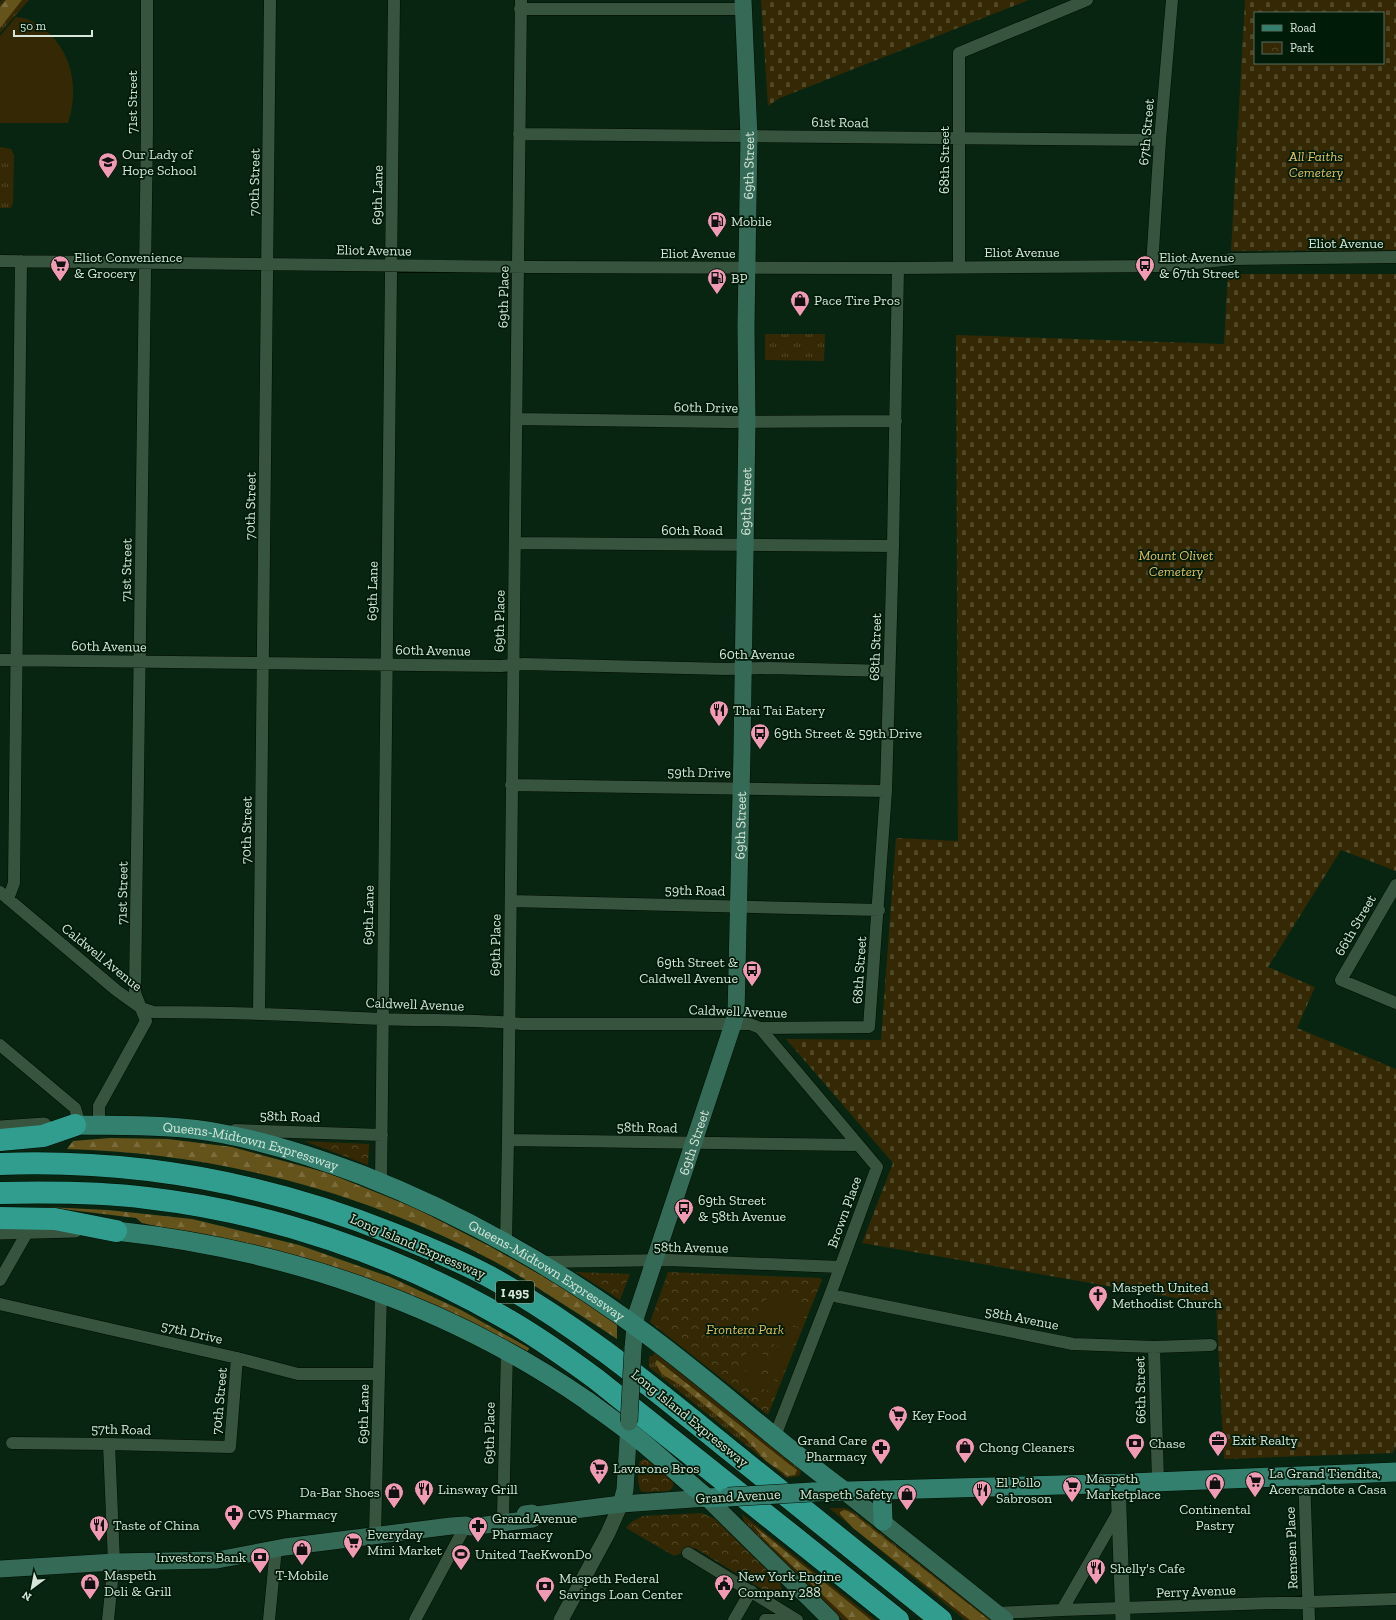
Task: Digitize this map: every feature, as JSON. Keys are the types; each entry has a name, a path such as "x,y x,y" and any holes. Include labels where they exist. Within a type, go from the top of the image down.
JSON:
{"highway":[{"path":"0,1140 43,1136 77,1125"},
{"name":"Long Island Expressway","path":"0,1164 47,1163 126,1167 162,1171 229,1184 274,1194 348,1216 454,1260 488,1277 535,1304 615,1358 941,1620"},
{"name":"Long Island Expressway","path":"0,1193 31,1192 108,1195 147,1198 221,1210 295,1228 332,1240 366,1252 435,1282 503,1317 536,1337 590,1374 898,1620"},
{"path":"0,1218 55,1219 116,1231"}],"main road":[{"name":"69th Street","path":"621,1504 625,1490 636,1316 736,1015 746,545 746,327 749,136 743,5"},
{"name":"Queens-Midtown Expressway","path":"77,1125 197,1129 274,1145 381,1182 446,1211 506,1242 587,1292 635,1326 844,1490 1001,1617"},
{"path":"116,1231 186,1240 267,1257 341,1278 450,1322 507,1351 629,1427 707,1498 831,1620"},
{"name":"Grand Avenue","path":"466,1525 468,1521 503,1516 532,1513 536,1515 621,1504 844,1490 882,1491 1396,1472"},
{"path":"882,1491 882,1521"},
{"name":"Grand Avenue","path":"0,1569 114,1562 217,1560 276,1548 375,1535 466,1525 470,1527 511,1522 533,1519 536,1515"}],"street":[{"name":"71st Street","path":"99,1125 99,1106 146,1021 135,994 147,129 147,0"},
{"name":"70th Street","path":"259,1013 270,0"},
{"name":"69th Lane","path":"381,1182 394,0"},
{"name":"68th Street","path":"959,267 958,53 1087,0"},
{"name":"67th Street","path":"1152,266 1160,140 1172,0"},
{"path":"521,4 743,5"},
{"name":"69th Place","path":"506,1242 521,4"},
{"name":"61st Road","path":"519,134 1160,140"},
{"name":"Eliot Avenue","path":"0,261 898,268 1167,266 1233,259 1396,257"},
{"path":"4,895 14,883 21,261"},
{"name":"68th Street","path":"870,1027 886,791 896,422 898,268"},
{"name":"60th Drive","path":"516,419 896,422"},
{"name":"60th Road","path":"515,543 893,546"},
{"name":"60th Avenue","path":"0,660 501,666 524,664 889,671"},
{"name":"59th Drive","path":"511,785 886,791"},
{"name":"66th Street","path":"1396,885 1341,980 1396,1003"},
{"name":"Caldwell Avenue","path":"4,895 116,990 141,1008 154,1012 259,1013 521,1024 750,1024 760,1028 870,1027"},
{"name":"59th Road","path":"511,901 878,910"},
{"name":"Brown Place","path":"760,1028 877,1167 830,1295 775,1436"},
{"path":"0,1045 75,1108 77,1125"},
{"name":"Queens-Midtown Expressway","path":"0,1128 77,1125"},
{"name":"58th Road","path":"197,1129 382,1135"},
{"name":"58th Road","path":"508,1140 857,1145"},
{"path":"0,1280 28,1231"},
{"path":"0,1232 116,1231"},
{"name":"58th Avenue","path":"540,1262 655,1260 840,1267"},
{"name":"69th Lane","path":"375,1535 381,1293"},
{"name":"58th Avenue","path":"830,1295 1073,1344 1154,1347 1211,1345"},
{"name":"57th Drive","path":"0,1304 237,1358 298,1374 378,1374"},
{"name":"66th Street","path":"1154,1347 1158,1481"},
{"name":"69th Place","path":"503,1516 507,1351"},
{"name":"70th Street","path":"230,1447 237,1358"},
{"name":"57th Road","path":"12,1443 230,1447"},
{"path":"108,1620 114,1562 109,1444"},
{"name":"Remsen Place","path":"1304,1475 1309,1620"},
{"path":"1118,1483 1123,1614"},
{"name":"69th Street","path":"561,1620 608,1533 621,1504"},
{"path":"1062,1610 1119,1511"},
{"path":"415,1620 466,1525"},
{"path":"269,1620 276,1548"},
{"path":"688,1553 796,1619"},
{"path":"734,1620 751,1591"},
{"name":"Perry Avenue","path":"1001,1617 1062,1610 1123,1614 1308,1602 1396,1599"},
{"path":"765,1620 796,1619"}],"green space":[{"path":"2,0 29,0 0,33 0,2"},
{"path":"6,0 22,0 0,28 0,7"},
{"path":"761,0 1029,0 780,98 768,106"},
{"name":"All Faiths Cemetery","path":"1245,0 1396,0 1396,250 1231,251"},
{"path":"16,17 31,20 43,28 59,44 65,55 72,76 73,88 73,100 68,123 0,123 0,36"},
{"path":"0,147 11,149 14,155 13,203 11,208 0,208"},
{"name":"Mount Olivet Cemetery","path":"1228,274 1396,274 1396,871 1341,850 1268,967 1315,987 1297,1028 1396,1069 1396,1446 1393,1453 1224,1459 1216,1305 862,1243 893,1163 786,1039 881,1040 896,838 958,841 956,335 1224,344"},
{"path":"765,334 825,334 824,361 765,360"},
{"path":"110,1138 168,1139 232,1147 328,1173 415,1208 493,1248 560,1286 617,1324 617,1339 508,1269 457,1242 404,1219 350,1199 295,1182 238,1169 182,1159 124,1152 67,1149 73,1141"},
{"path":"304,1141 369,1144 368,1165"},
{"path":"46,1207 108,1210 192,1219 299,1245 390,1277 461,1310 529,1348 527,1354 170,1229 142,1223 136,1218"},
{"path":"576,1272 630,1274 620,1300"},
{"name":"Frontera Park","path":"668,1272 820,1278 822,1280 768,1415 650,1322"},
{"path":"769,1292 808,1306 800,1328 761,1314"},
{"path":"761,1315 799,1329 788,1359 775,1354 778,1346 787,1349 753,1337"},
{"path":"748,1349 768,1356 764,1369 743,1362"},
{"path":"654,1352 799,1467 801,1472 799,1476 787,1478 649,1367 649,1356 653,1356"},
{"path":"772,1358 786,1363 782,1376 768,1371"},
{"path":"657,1360 797,1470 795,1475 788,1476 766,1461 746,1439 680,1385 662,1374 655,1363"},
{"path":"742,1370 779,1382 775,1393 738,1381"},
{"path":"644,1459 650,1461 673,1482 673,1486 669,1491 641,1491 638,1480 638,1472 640,1461"},
{"path":"829,1508 845,1508 854,1512 991,1620 965,1620"},
{"path":"844,1510 856,1516 989,1620 970,1620 853,1528 840,1514 840,1512"},
{"path":"702,1513 715,1519 780,1583 783,1594 780,1597 775,1597 695,1548 674,1556 626,1528 631,1522 643,1516"},
{"path":"742,1514 875,1620 843,1620 752,1531 744,1522"},
{"path":"753,1525 871,1620 849,1620 764,1539"}],"place":[{"name":"Our Lady of Hope School","path":"108,179"},
{"name":"Mobile","path":"717,238"},
{"name":"Eliot Convenience & Grocery","path":"60,282"},
{"name":"Eliot Avenue & 67th Street","path":"1145,282"},
{"name":"BP","path":"717,295"},
{"name":"Pace Tire Pros","path":"800,317"},
{"name":"Thai Tai Eatery","path":"719,727"},
{"name":"69th Street & 59th Drive","path":"760,750"},
{"name":"69th Street & Caldwell Avenue","path":"752,987"},
{"name":"69th Street & 58th Avenue","path":"684,1225"},
{"name":"Maspeth United Methodist Church","path":"1098,1312"},
{"name":"Key Food","path":"898,1432"},
{"name":"Exit Realty","path":"1218,1457"},
{"name":"Chase","path":"1135,1460"},
{"name":"Chong Cleaners","path":"965,1464"},
{"name":"Grand Care Pharmacy","path":"881,1465"},
{"name":"Lavarone Bros","path":"599,1485"},
{"name":"La Grand Tiendita, Acercandote a Casa","path":"1255,1498"},
{"name":"Continental Pastry","path":"1215,1500"},
{"name":"Maspeth Marketplace","path":"1072,1503"},
{"name":"Linsway Grill","path":"424,1506"},
{"name":"El Pollo Sabroson","path":"982,1507"},
{"name":"Da-Bar Shoes","path":"394,1509"},
{"name":"Maspeth Safety","path":"907,1511"},
{"name":"CVS Pharmacy","path":"234,1531"},
{"name":"Taste of China","path":"99,1542"},
{"name":"Grand Avenue Pharmacy","path":"478,1543"},
{"name":"Everyday Mini Market","path":"353,1559"},
{"name":"T-Mobile","path":"302,1566"},
{"name":"United TaeKwonDo","path":"461,1571"},
{"name":"Investors Bank","path":"260,1574"},
{"name":"Shelly's Cafe","path":"1096,1585"},
{"name":"Maspeth Deli & Grill","path":"90,1600"},
{"name":"New York Engine Company 288","path":"724,1601"},
{"name":"Maspeth Federal Savings Loan Center","path":"545,1603"}]}
